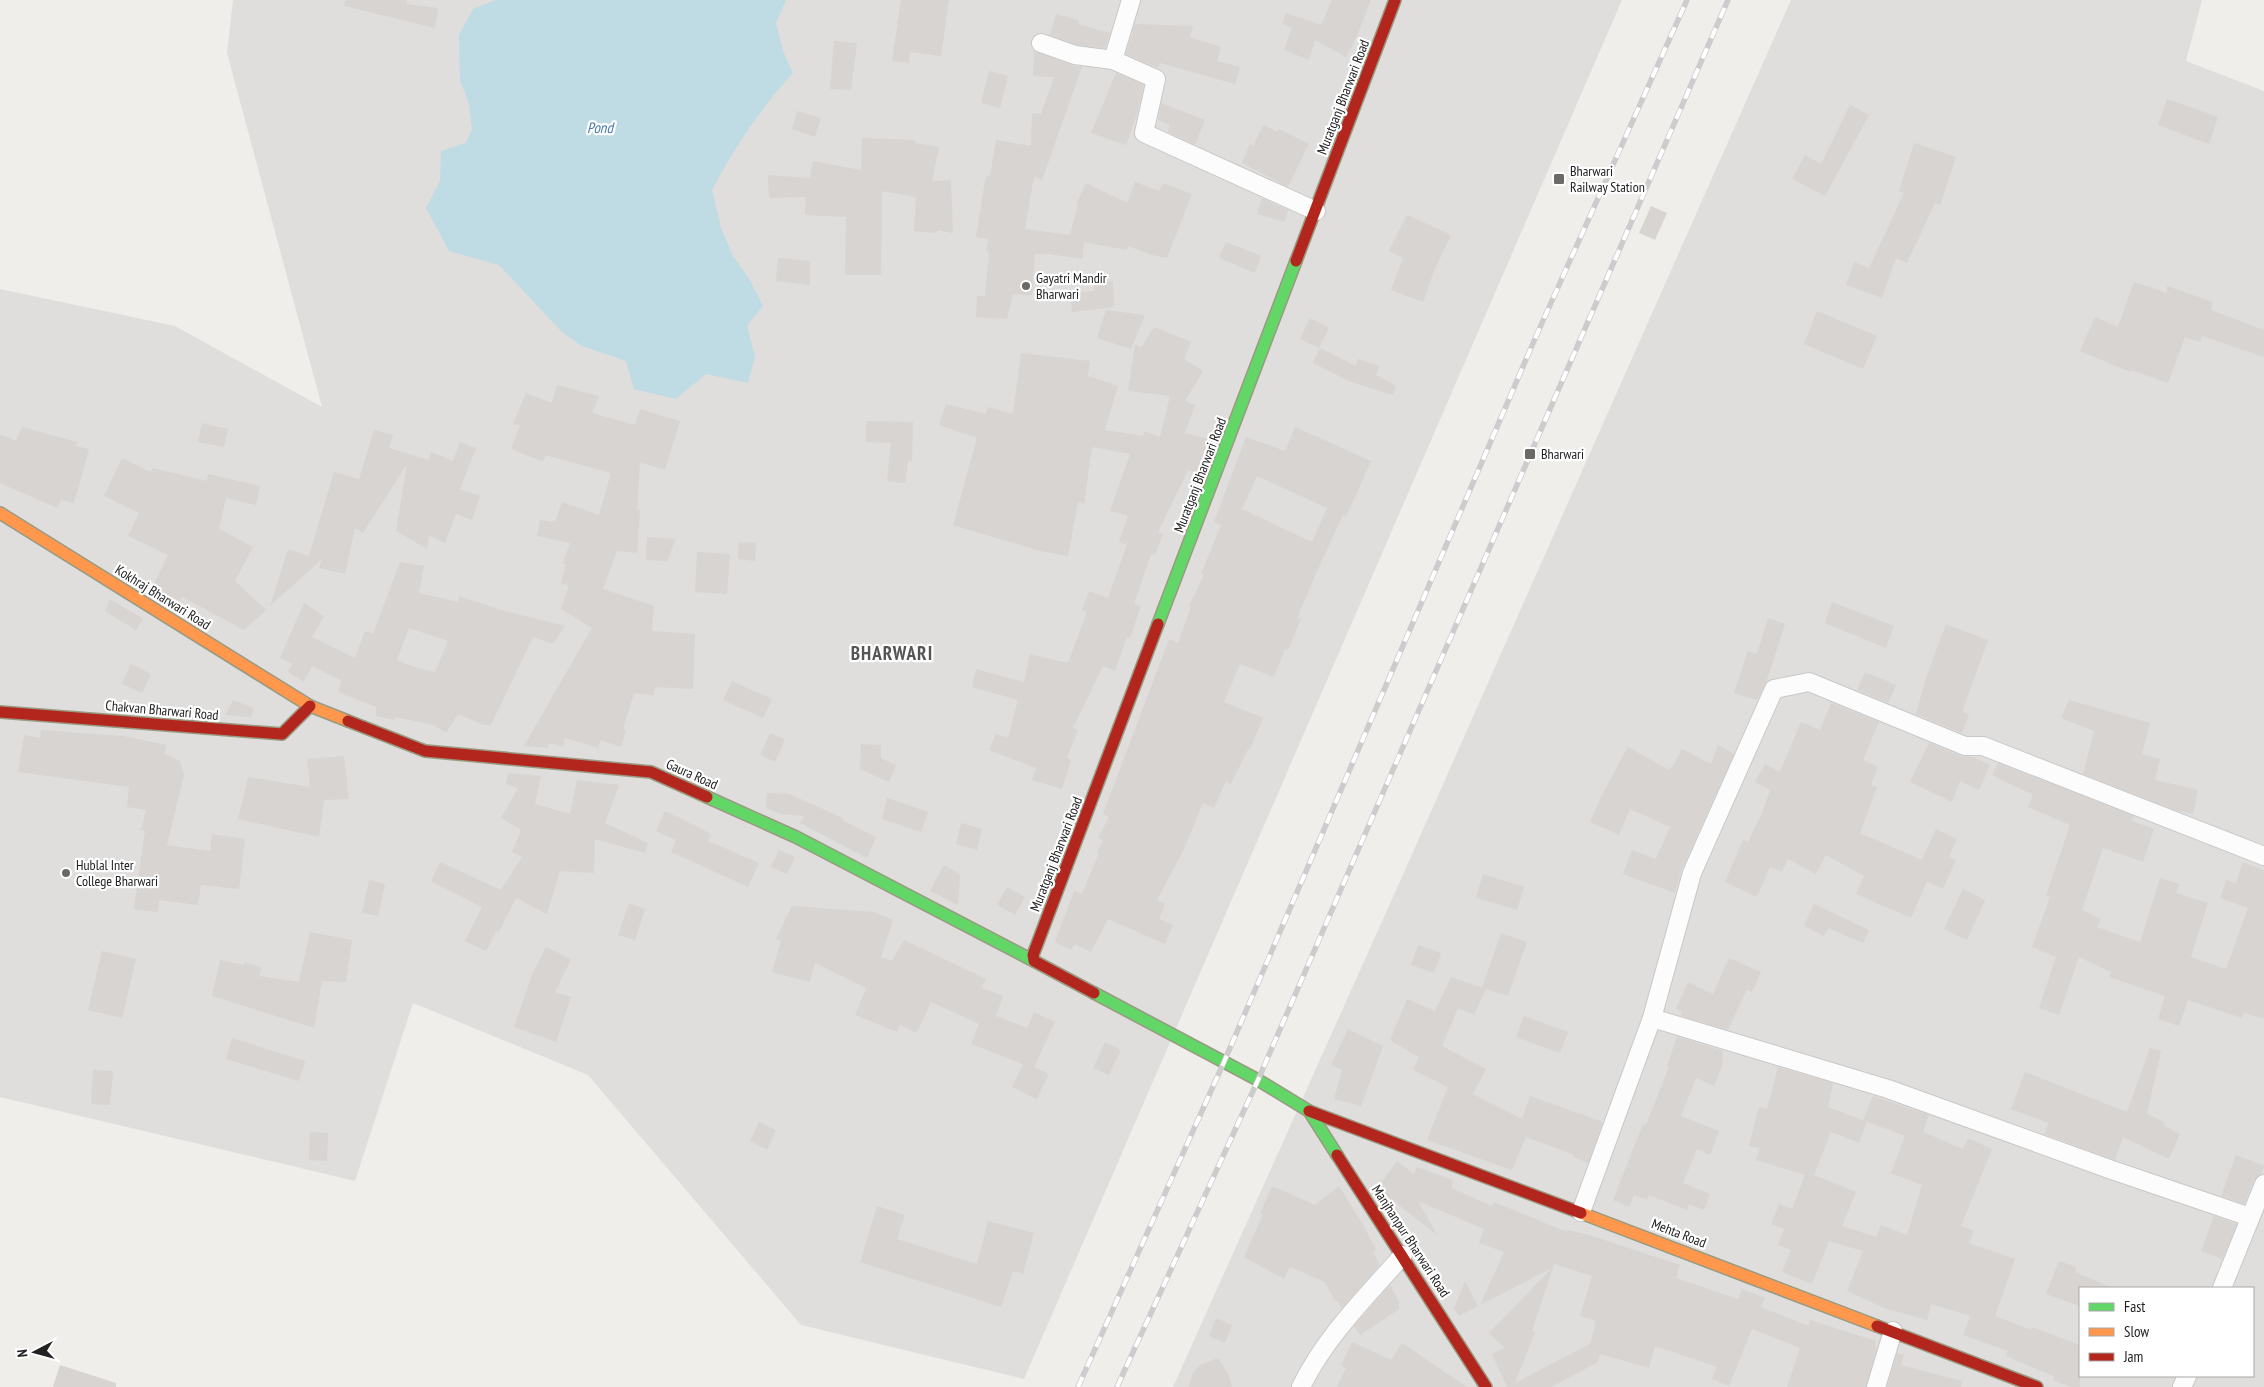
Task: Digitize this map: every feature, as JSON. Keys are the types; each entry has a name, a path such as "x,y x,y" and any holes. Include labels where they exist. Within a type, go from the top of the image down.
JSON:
{"street":[{"path":"1113,60 1131,0"},
{"name":"Muratganj Bharwari Road","path":"1034,961 1033,955 1395,0"},
{"path":"1041,43 1075,55 1113,60 1156,80 1144,133 1316,211"},
{"name":"Kokhraj Bharwari Road","path":"0,513 310,706"},
{"path":"1581,1212 1652,1018 1692,873 1774,689 1809,682 1965,746 1983,746 2264,856"},
{"name":"Gaura Road","path":"310,706 425,751 651,772 796,837 1258,1080 1309,1111"},
{"name":"Chakvan Bharwari Road","path":"0,712 282,734 310,706"},
{"path":"1652,1018 1888,1089 2112,1170 2250,1217"},
{"name":"Mehta Road","path":"1309,1111 1581,1212 2037,1387"},
{"name":"Manjhanpur Bharwari Road","path":"1309,1111 1486,1387"},
{"path":"2222,1287 2264,1184"},
{"path":"1300,1387 1313,1362 1332,1337 1403,1255"},
{"path":"1876,1387 1893,1332"}],"shaded area":[{"path":"233,0 1622,0 1024,1379 801,1325 588,1075 413,1003 355,1181 0,1097 0,289 175,326 322,407 227,53"},
{"path":"1791,0 2202,0 2186,61 2264,91 2264,1387 1173,1387 1401,879"}],"water":[{"name":"Pond","path":"496,0 786,0 776,23 783,51 793,73 749,129 712,190 721,228 733,256 750,280 763,306 747,326 755,356 748,383 706,374 676,399 634,389 626,361 582,346 563,333 499,265 449,251 426,208 440,181 441,151 466,143 472,129 469,104 460,80 459,35 473,9"}],"building":[{"path":"345,0 407,0 406,4 438,8 435,28 344,6"},
{"path":"901,0 949,0 941,56 910,52 909,63 892,61"},
{"path":"1332,0 1371,0 1357,36 1346,57 1315,40 1309,60 1284,50 1292,28 1282,23 1286,13 1321,25"},
{"path":"1056,14 1079,20 1078,24 1110,33 1105,48 1077,45 1050,35"},
{"path":"1135,24 1193,26 1190,37 1221,47 1217,61 1240,67 1235,84 1160,63 1158,68 1126,54"},
{"path":"834,41 857,43 851,90 830,89"},
{"path":"1034,51 1071,65 1082,67 1042,180 1034,176 1025,229 1070,235 1078,205 1076,204 1086,183 1127,203 1135,182 1159,191 1163,183 1192,194 1167,258 1152,255 1128,246 1127,250 1084,242 1082,259 1035,254 1032,295 1013,294 1007,319 976,317 977,296 985,296 989,252 986,251 988,239 976,237 986,175 990,176 996,140 1031,146 1032,113 1041,114 1054,77 1033,76"},
{"path":"989,71 1008,76 1000,108 981,103"},
{"path":"1116,73 1144,85 1137,114 1126,145 1091,133"},
{"path":"2167,99 2218,117 2209,144 2158,125"},
{"path":"1161,103 1205,120 1195,145 1168,132 1170,125 1158,120"},
{"path":"1850,105 1869,115 1825,196 1792,179 1805,155 1821,164"},
{"path":"797,111 821,118 815,137 792,129"},
{"path":"1263,125 1278,132 1279,129 1309,144 1288,187 1242,163 1250,144 1253,146"},
{"path":"862,138 915,140 915,143 939,147 932,181 951,180 953,233 937,230 937,233 914,231 916,197 882,191 881,275 845,275 846,217 805,215 806,197 769,198 768,175 810,178 813,161 861,170"},
{"path":"1914,143 1956,157 1940,205 1935,203 1907,263 1896,258 1882,298 1846,285 1854,262 1869,268 1904,193 1899,191"},
{"path":"1262,198 1288,210 1285,222 1257,214"},
{"path":"1651,206 1667,213 1655,240 1639,233"},
{"path":"1407,215 1451,235 1434,271 1423,302 1391,290 1403,258 1389,251"},
{"path":"1226,242 1261,256 1255,273 1219,258"},
{"path":"778,258 810,261 810,285 776,281"},
{"path":"1113,281 1114,307 1072,312 1070,293 1094,291 1094,283"},
{"path":"2134,282 2167,293 2167,286 2213,302 2211,310 2264,330 2264,357 2202,336 2200,342 2185,337 2168,383 2131,370 2130,372 2080,351 2095,317 2118,327"},
{"path":"1106,310 1145,315 1131,349 1097,338"},
{"path":"1817,311 1877,336 1863,369 1804,344"},
{"path":"1310,318 1329,328 1319,348 1300,339"},
{"path":"1154,327 1191,342 1184,359 1203,371 1185,401 1195,405 1185,433 1212,440 1199,473 1188,470 1158,532 1163,534 1155,555 1151,554 1134,604 1141,606 1130,638 1127,637 1115,671 1103,666 1073,728 1078,730 1067,758 1071,760 1062,789 1032,780 1036,768 989,750 996,734 1008,738 1018,700 972,687 976,669 1024,682 1030,654 1068,663 1087,612 1082,610 1089,591 1108,598 1127,545 1119,542 1128,516 1110,511 1130,454 1092,447 1084,504 1078,502 1068,556 1040,551 953,525 977,438 939,425 946,404 986,414 988,407 1013,414 1021,353 1090,361 1088,376 1118,386 1105,430 1143,436 1144,431 1160,437 1170,396 1128,391 1135,344 1141,347"},
{"path":"1320,348 1356,366 1358,359 1379,366 1376,375 1396,386 1393,395 1351,382 1313,363"},
{"path":"557,385 599,396 592,413 635,425 640,409 680,421 665,470 640,462 637,510 640,510 637,553 617,551 603,589 654,606 652,631 695,634 693,689 655,687 654,695 634,693 623,729 626,730 621,747 601,740 598,748 565,738 563,747 549,743 548,748 524,746 592,628 561,609 569,585 561,583 566,564 563,563 570,543 537,536 540,520 555,522 562,502 599,515 611,473 545,455 543,462 511,449 520,425 513,424 526,393 552,403"},
{"path":"866,421 913,422 912,461 908,461 905,483 887,481 891,443 866,442"},
{"path":"202,423 228,429 224,447 198,442"},
{"path":"22,427 77,442 76,446 89,449 74,503 61,500 57,508 0,483 0,434 16,441"},
{"path":"1295,427 1371,461 1346,517 1343,515 1319,567 1297,618 1301,619 1288,650 1285,649 1274,677 1240,664 1224,702 1263,718 1250,749 1248,749 1231,784 1226,781 1214,808 1203,803 1184,849 1157,900 1165,904 1159,919 1173,925 1165,944 1108,919 1091,952 1075,944 1071,950 1055,942 1074,891 1082,894 1099,853 1097,853 1103,840 1098,838 1109,817 1103,814 1169,639 1178,643 1191,607 1189,606 1204,575 1201,574 1221,525 1214,522 1246,437 1285,451","holes":["1257,476 1327,508 1312,542 1242,509"]},
{"path":"374,430 393,435 389,448 429,460 431,452 453,461 460,442 476,448 460,489 480,496 472,520 456,514 445,543 429,536 427,549 396,531 407,464 363,533 355,528 345,574 319,568 322,559 270,606 288,549 309,556 334,472 359,479"},
{"path":"122,458 151,472 152,468 207,481 208,474 260,486 256,505 226,498 219,529 253,547 235,581 266,610 244,630 182,597 180,601 152,588 168,555 128,536 139,513 104,496"},
{"path":"647,537 676,539 667,561 646,560"},
{"path":"739,542 756,543 755,561 738,559"},
{"path":"697,552 730,554 727,594 695,592"},
{"path":"400,562 424,566 419,593 458,602 459,596 505,611 565,626 553,644 533,637 491,725 484,725 458,714 446,733 434,725 395,717 394,720 376,716 376,707 338,692 342,681 312,666 304,682 288,672 292,664 280,658 304,603 324,616 312,637 355,658 365,631 373,634","holes":["409,628 448,641 435,672 417,668 397,660"]},
{"path":"110,599 143,619 136,630 105,611"},
{"path":"1832,602 1894,626 1886,648 1825,623"},
{"path":"1768,618 1785,624 1766,683 1757,700 1734,693 1748,651 1757,654"},
{"path":"1946,624 1988,640 1962,712 1969,714 1962,733 1916,714 1926,678"},
{"path":"131,664 151,674 142,693 122,684"},
{"path":"1865,672 1896,685 1888,703 1857,690"},
{"path":"732,681 772,699 763,718 723,700"},
{"path":"233,700 254,708 251,717 225,715"},
{"path":"2069,700 2150,723 2142,754 2160,759 2155,780 2198,790 2193,814 2175,810 2083,774 2094,731 2061,718"},
{"path":"1831,703 1879,722 1863,760 1878,767 1871,785 1877,787 1860,833 1922,860 1936,829 1957,839 1949,857 1956,860 1943,889 1927,881 1911,918 1856,894 1864,876 1826,855 1816,874 1788,859 1782,872 1770,867 1757,897 1725,882 1743,840 1748,842 1762,813 1770,790 1755,782 1765,764 1780,772 1801,722 1820,730"},
{"path":"41,730 123,736 167,745 164,754 180,761 184,775 167,845 210,851 212,834 245,839 239,889 201,885 198,905 159,900 158,912 134,909 145,831 141,830 146,810 127,807 129,787 18,772 24,735 40,738"},
{"path":"770,733 785,739 775,762 760,755"},
{"path":"1929,743 1961,756 1973,757 1990,765 1979,790 1960,781 1952,802 1910,782"},
{"path":"861,744 881,745 881,758 896,765 889,782 860,769"},
{"path":"1718,745 1734,754 1682,869 1675,893 1623,874 1632,850 1656,859 1670,827 1630,809 1619,835 1590,822 1628,747 1669,770 1682,749 1711,764"},
{"path":"344,756 349,799 324,800 319,837 238,819 248,777 310,787 307,759"},
{"path":"1998,763 2134,816 2132,821 2154,829 2143,862 2103,848 2082,910 2101,919 2097,927 2140,942 2160,878 2179,884 2176,893 2208,903 2191,957 2226,969 2248,908 2220,898 2226,880 2236,883 2243,862 2264,870 2264,1019 2244,1013 2242,1018 2188,1000 2179,1026 2158,1019 2165,996 2109,977 2111,972 2079,957 2059,1015 2039,1008 2056,957 2032,947 2050,897 2046,896 2070,825 2028,807 2033,795 1992,775"},
{"path":"508,773 541,776 535,804 570,814 577,780 619,785 605,823 648,843 645,853 595,839 594,873 560,871 547,914 516,898 499,932 496,931 486,951 465,941 482,907 431,881 440,862 501,890 522,857 512,852 521,830 501,818 518,788 506,784"},
{"path":"767,793 789,794 843,818 842,820 876,837 867,858 800,823 804,816 781,814 766,808"},
{"path":"887,798 928,812 921,832 882,819"},
{"path":"665,811 711,834 708,841 759,863 748,887 671,852 676,840 656,831"},
{"path":"961,823 982,829 977,850 956,844"},
{"path":"779,850 795,857 787,874 771,867"},
{"path":"944,865 960,874 958,905 930,891"},
{"path":"1483,874 1524,887 1517,910 1476,898"},
{"path":"369,880 385,884 378,916 362,913"},
{"path":"1007,887 1025,897 1015,915 997,905"},
{"path":"1963,889 1985,900 1967,940 1944,929"},
{"path":"629,903 645,909 635,940 618,935"},
{"path":"1814,904 1869,930 1863,943 1828,928 1824,936 1804,926"},
{"path":"792,906 874,912 893,920 881,957 892,961 904,940 986,979 982,988 1003,996 996,1016 1027,1028 1034,1012 1055,1022 1034,1067 1049,1074 1037,1099 1012,1087 1023,1064 971,1044 979,1024 931,1002 917,1033 900,1025 897,1032 855,1015 866,988 815,963 810,982 772,972 781,941 776,939"},
{"path":"310,932 352,940 346,982 322,981 314,1028 212,996 220,960 244,965 245,962 262,968 259,976 299,982"},
{"path":"1501,933 1527,942 1508,996 1482,988"},
{"path":"1418,945 1441,953 1434,973 1411,965"},
{"path":"546,947 571,959 555,992 571,997 556,1042 514,1027 532,975"},
{"path":"102,951 136,959 122,1018 88,1010"},
{"path":"1729,958 1761,972 1752,992 1747,989 1728,1030 1681,1016 1682,1011 1676,1009 1688,982 1713,994"},
{"path":"1451,977 1486,989 1474,1015 1458,1008 1442,1046 1486,1069 1473,1094 1522,1119 1530,1096 1603,1122 1588,1163 1573,1157 1574,1155 1526,1137 1512,1170 1427,1140 1448,1087 1413,1070 1419,1057 1390,1040 1407,999 1435,1011"},
{"path":"1524,1016 1568,1032 1560,1053 1516,1037"},
{"path":"1348,1029 1383,1046 1361,1106 1334,1099 1342,1070 1331,1065"},
{"path":"1675,1036 1723,1051 1722,1066 1714,1086 1696,1078 1681,1116 1719,1131 1710,1155 1697,1149 1683,1183 1710,1194 1704,1210 1689,1204 1687,1210 1649,1195 1647,1200 1634,1195 1629,1207 1613,1200 1643,1124 1646,1125 1669,1067 1667,1066 1677,1037"},
{"path":"232,1038 305,1061 299,1081 226,1059"},
{"path":"1105,1042 1121,1050 1109,1075 1093,1068"},
{"path":"2150,1048 2161,1051 2147,1114 2164,1122 2163,1125 2180,1134 2169,1159 2123,1137 2115,1160 2044,1134 2049,1123 2011,1109 2025,1072 2127,1112"},
{"path":"1778,1067 1833,1083 1828,1107 1867,1122 1859,1143 1831,1132 1814,1175 1856,1192 1842,1226 1876,1237 1881,1225 1907,1235 1922,1185 1891,1173 1905,1136 1863,1120 1873,1096 1929,1115 1923,1132 1963,1149 1968,1138 1992,1149 1961,1226 1974,1231 1969,1243 2015,1259 1995,1316 2031,1330 2032,1327 2079,1345 2080,1387 2071,1387 2053,1380 2055,1377 2006,1356 2008,1351 1963,1335 1970,1316 1931,1304 1927,1320 1887,1309 1847,1291 1863,1251 1829,1241 1812,1284 1782,1272 1791,1250 1778,1245 1784,1229 1771,1224 1779,1204 1792,1209 1805,1175 1756,1160 1760,1148 1749,1146 1759,1107 1767,1109"},
{"path":"93,1070 113,1071 110,1105 91,1104"},
{"path":"759,1122 776,1130 767,1150 750,1141"},
{"path":"310,1132 328,1133 327,1161 309,1160"},
{"path":"2236,1155 2264,1166 2261,1174 2254,1180 2244,1204 2221,1196"},
{"path":"1397,1161 1414,1174 1417,1167 1453,1180 1451,1188 1492,1206 1494,1202 1567,1232 1568,1230 1589,1235 1680,1265 1676,1278 1738,1299 1742,1289 1765,1298 1761,1307 1808,1326 1810,1320 1876,1341 1875,1346 1877,1347 1866,1387 1787,1387 1800,1348 1752,1329 1729,1386 1712,1379 1717,1367 1655,1346 1649,1368 1600,1354 1598,1362 1551,1387 1507,1387 1492,1354 1505,1348 1489,1333 1552,1268 1480,1305 1504,1252 1479,1243 1484,1229 1418,1201 1437,1235 1377,1188","holes":["1554,1264 1592,1276 1580,1316 1596,1321 1590,1344 1515,1383 1535,1332 1532,1331"]},
{"path":"1272,1186 1315,1205 1339,1186 1362,1223 1376,1250 1373,1252 1380,1265 1342,1308 1335,1301 1325,1282 1290,1267 1284,1279 1244,1257 1263,1214 1260,1213"},
{"path":"877,1206 905,1215 897,1239 977,1264 988,1221 1034,1233 1023,1274 1013,1271 1001,1307 860,1262"},
{"path":"2214,1216 2237,1224 2222,1259 2201,1251"},
{"path":"2059,1261 2076,1267 2075,1272 2111,1287 2079,1287 2079,1306 2046,1294"},
{"path":"1465,1281 1478,1306 1459,1316 1454,1309"},
{"path":"1390,1285 1399,1302 1399,1309 1360,1335 1354,1326"},
{"path":"1216,1318 1232,1325 1225,1343 1209,1336"},
{"path":"1352,1342 1391,1360 1402,1343 1467,1387 1337,1387 1346,1368 1341,1366"},
{"path":"1897,1353 1904,1355 1901,1365 1962,1381 1961,1387 1887,1387"},
{"path":"1218,1358 1228,1374 1232,1387 1189,1387 1192,1375 1200,1365"},
{"path":"60,1365 116,1383 116,1387 53,1387"}],"railway":[{"path":"1078,1387 1224,1062 1537,334 1687,0"},
{"path":"1117,1387 1258,1080 1728,0"}],"traffic: fast":[{"path":"1158,624 1296,261"},
{"path":"707,797 796,837 1034,961"},
{"path":"1094,993 1258,1080 1309,1111 1337,1155"}],"traffic: slow":[{"path":"0,513 310,706 348,721"},
{"path":"1581,1213 1877,1326"}],"traffic: jam":[{"path":"1296,261 1395,0"},
{"path":"1094,993 1034,961 1033,955 1158,624"},
{"path":"0,712 282,734 310,706"},
{"path":"348,721 425,751 651,772 707,797"},
{"path":"1309,1111 1581,1213"},
{"path":"1337,1155 1486,1387"},
{"path":"1877,1326 2037,1387"}],"place":[{"name":"Bharwari Railway Station","path":"1559,179"},
{"name":"Gayatri Mandir Bharwari","path":"1026,286"},
{"name":"Bharwari","path":"1530,454"},
{"name":"Hublal Inter College Bharwari","path":"66,873"}],"district":[{"name":"BHARWARI","path":"892,653"}]}
